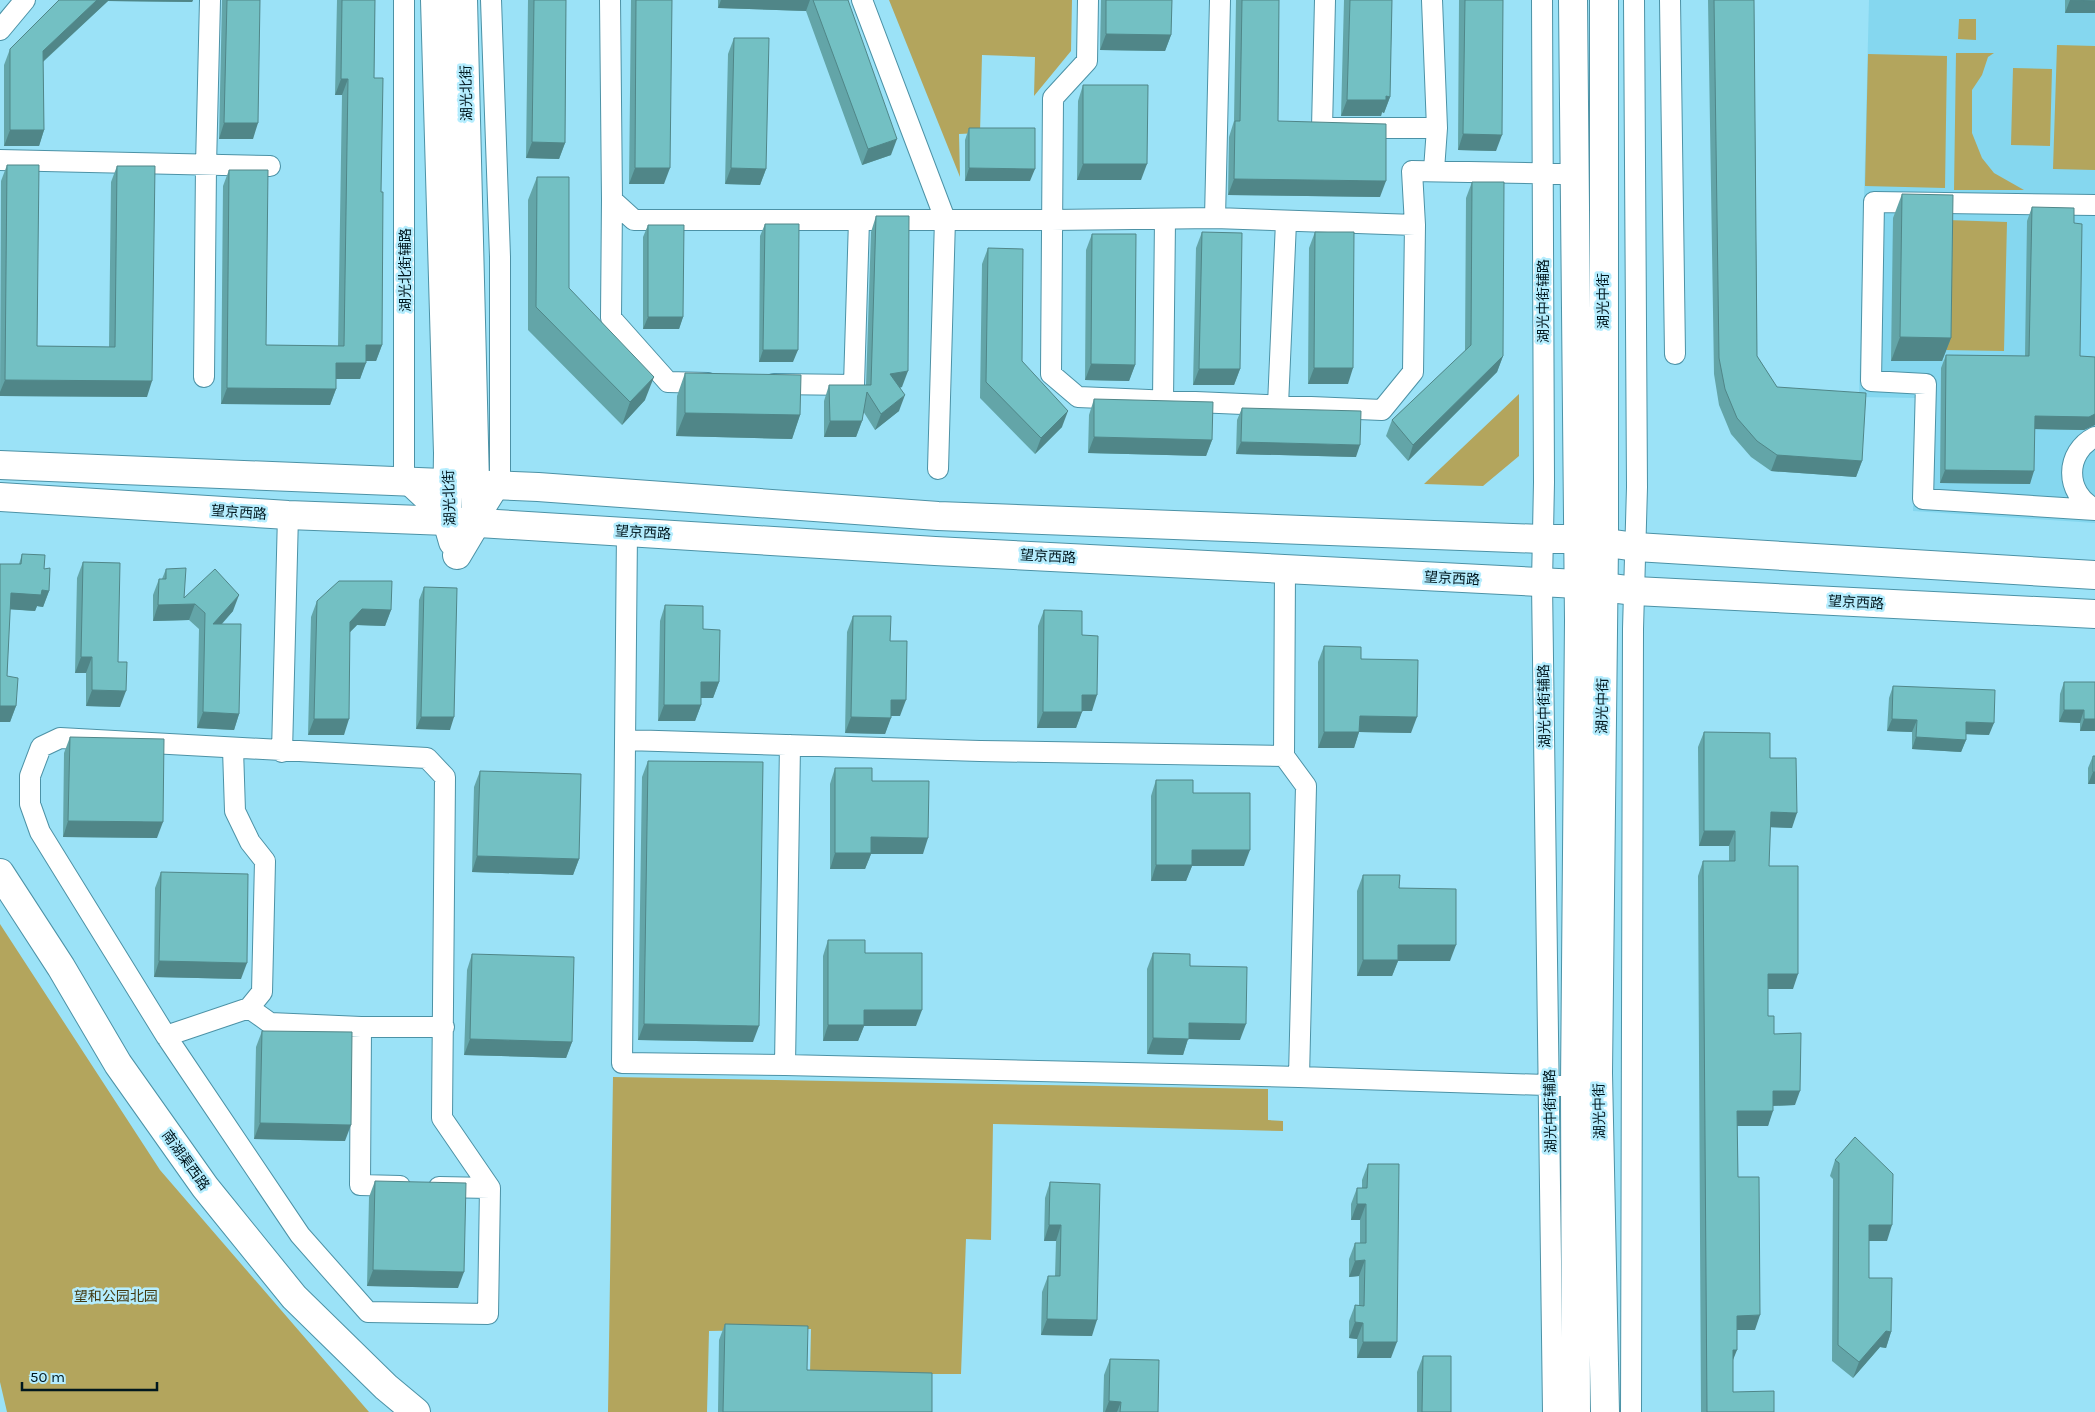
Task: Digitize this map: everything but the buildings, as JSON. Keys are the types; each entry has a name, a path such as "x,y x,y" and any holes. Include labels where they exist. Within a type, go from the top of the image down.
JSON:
{"main road":[{"name":"湖光北街","path":"435,0 448,483 447,521"},
{"name":"湖光北街","path":"463,0 488,485 476,523"},
{"name":"湖光中街","path":"1573,0 1575,174 1591,541"},
{"name":"湖光中街","path":"1604,0 1603,117 1591,585 1605,1412"},
{"path":"0,465 488,485 938,516 1591,541 1636,547 2095,575"},
{"name":"望京西路","path":"0,497 288,515 628,531 934,551 1591,585 1635,591 2095,614"},
{"name":"湖光中街","path":"1576,1412 1562,1085 1579,620 1591,585"},
{"name":"南湖渠西路","path":"0,873 200,1192 381,1394 416,1412"}],"street":[{"path":"0,30 25,0"},
{"path":"204,377 210,0"},
{"name":"湖光北街辅路","path":"404,0 404,481"},
{"path":"488,485 500,257 491,0"},
{"path":"610,0 611,318 668,382 728,383"},
{"path":"862,0 944,219 938,469"},
{"path":"1088,0 1087,61 1053,98 1051,374 1078,396 1382,410 1413,372 1415,225 1412,171 1575,174"},
{"path":"1215,218 1220,0"},
{"path":"1325,0 1322,128 1437,128"},
{"path":"1432,0 1437,128 1434,170"},
{"name":"湖光中街辅路","path":"1542,0 1544,482 1542,583 1562,1085 1553,1412"},
{"path":"1631,1412 1633,629 1636,547 1634,0"},
{"path":"1670,0 1675,354"},
{"path":"1603,117 1634,117"},
{"path":"0,160 270,166"},
{"path":"612,200 634,220 1164,220 1215,218 1286,222 1415,225"},
{"path":"2095,205 1874,202 1871,381 1926,384 1923,499 2095,509"},
{"path":"757,384 854,385 859,220"},
{"path":"1163,400 1164,220"},
{"path":"1278,405 1286,222"},
{"path":"2095,437 2085,443 2078,451 2073,462 2072,474 2074,486 2080,497 2095,509"},
{"path":"404,481 447,521"},
{"path":"282,752 288,515"},
{"path":"628,531 622,1063 1299,1077 1562,1085"},
{"path":"1285,568 1284,756 1306,786 1299,1077"},
{"path":"60,738 282,752 427,758 445,777 442,1118 490,1188 488,1314 368,1312 300,1235 166,1036 40,832 30,804 30,776 41,747 60,738"},
{"path":"626,740 1284,756"},
{"path":"785,1065 790,745"},
{"path":"166,1036 249,1008 262,992 265,860 250,842 235,811 233,749"},
{"path":"249,1008 270,1023 361,1027 444,1027"},
{"path":"361,1027 360,1185 490,1188"}],"shaded area":[{"path":"1869,0 2095,0 2095,523 1913,511 1916,398 1859,397"}],"green space":[{"path":"889,0 1072,0 1071,51 1034,96 1035,57 982,55 980,133 959,134 960,177"},
{"path":"1959,19 1976,19 1976,40 1958,39"},
{"path":"2057,45 2095,46 2095,170 2053,169"},
{"path":"1956,53 1994,53 1988,57 1982,75 1972,90 1972,133 1982,158 1994,173 2024,190 1954,190"},
{"path":"1868,54 1947,56 1945,188 1865,186"},
{"path":"2013,68 2052,69 2050,146 2011,145"},
{"path":"1947,220 2007,222 2004,351 1944,350"},
{"path":"1519,394 1519,456 1483,486 1424,484"},
{"name":"望和公园北园","path":"0,924 160,1170 369,1412 7,1412 0,1382"},
{"path":"613,1077 1268,1089 1268,1120 1283,1121 1283,1131 993,1124 991,1240 966,1239 961,1374 810,1374 811,1329 709,1331 707,1412 608,1412"}]}
